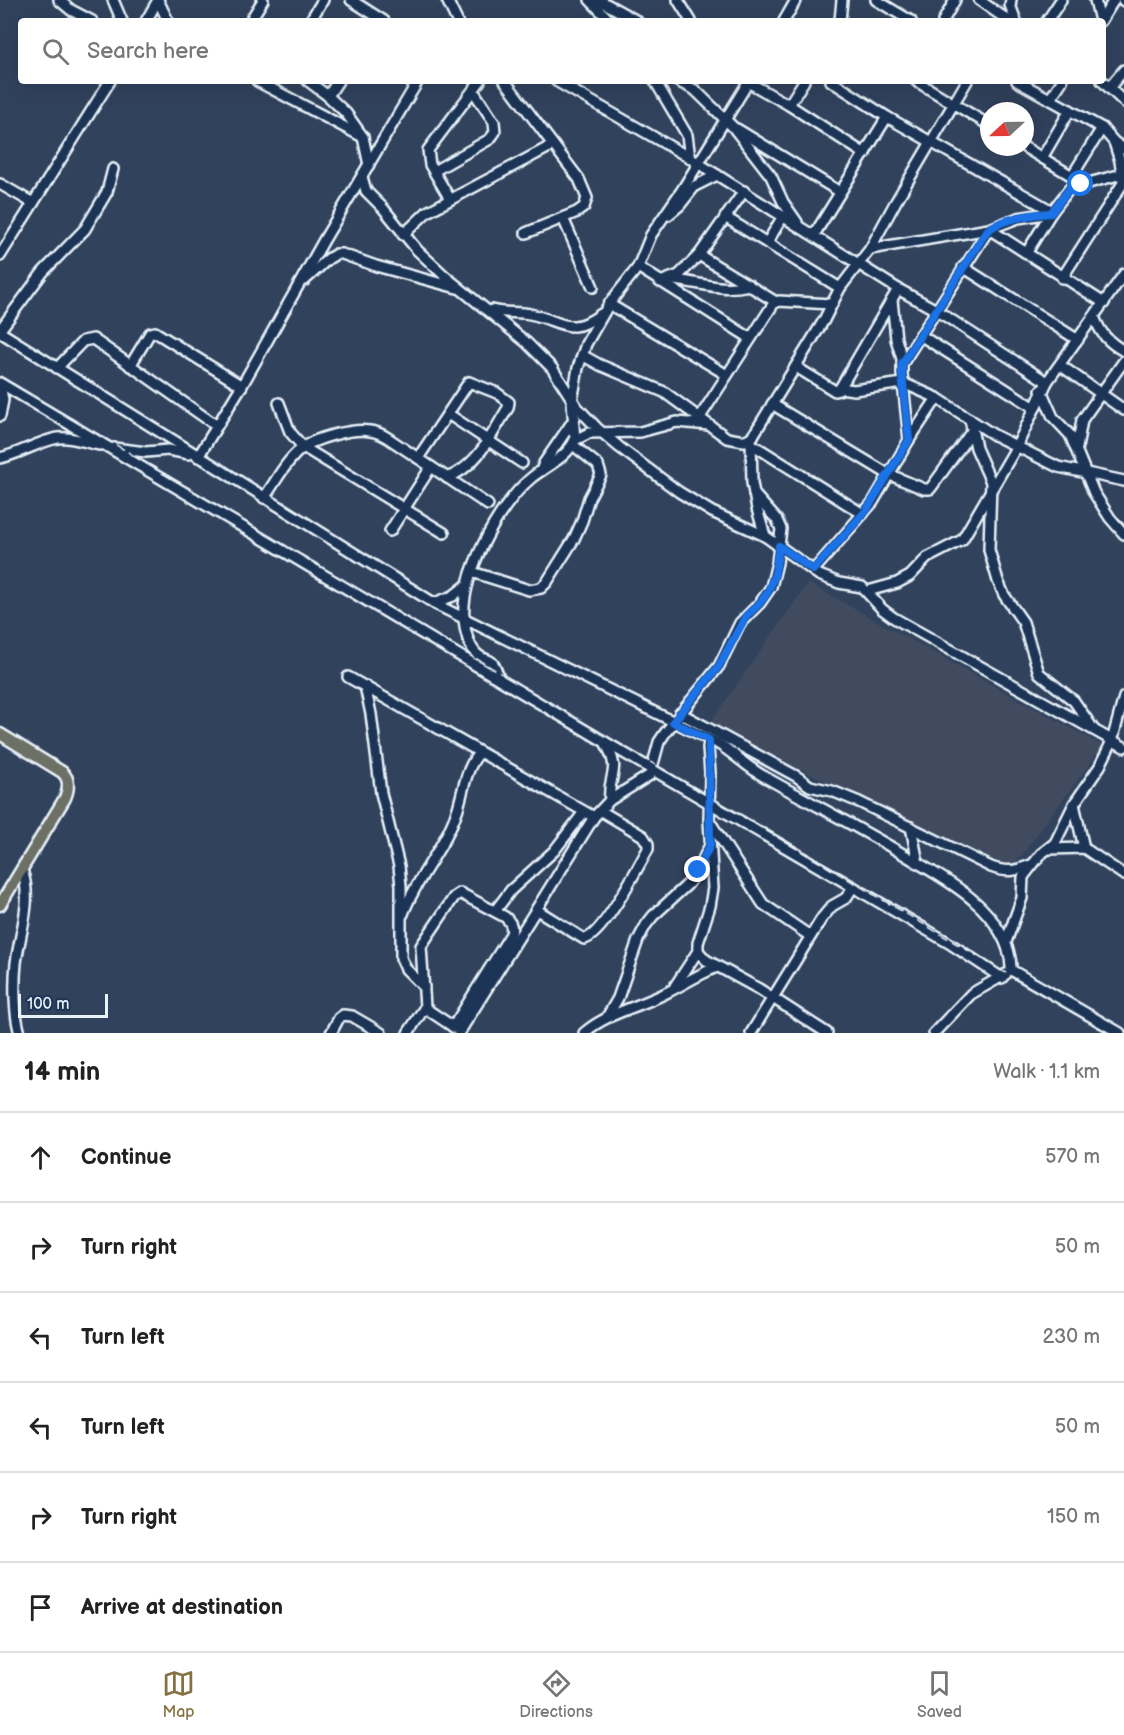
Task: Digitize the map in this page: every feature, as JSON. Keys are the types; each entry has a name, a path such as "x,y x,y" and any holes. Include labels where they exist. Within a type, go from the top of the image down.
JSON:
{"main road":[{"path":"0,734 51,764 65,775 68,782 65,798 0,906"}],"street":[{"path":"58,0 86,18"},
{"path":"113,0 121,18"},
{"path":"148,18 158,0"},
{"path":"158,0 167,18"},
{"path":"312,18 323,0"},
{"path":"351,0 376,18"},
{"path":"448,0 456,18"},
{"path":"590,0 607,18"},
{"path":"599,0 632,18"},
{"path":"678,0 689,18"},
{"path":"786,18 796,0"},
{"path":"840,18 842,0"},
{"path":"876,0 906,18"},
{"path":"945,18 955,0"},
{"path":"979,0 1005,18"},
{"path":"1011,0 1010,5 1015,18"},
{"path":"1049,18 1061,0"},
{"path":"1095,0 1099,18"},
{"path":"1102,18 1114,0"},
{"path":"252,18 260,1"},
{"path":"1106,83 1124,70"},
{"path":"0,256 108,84"},
{"path":"263,84 363,137"},
{"path":"312,84 346,113 363,137 369,165"},
{"path":"328,96 336,84"},
{"path":"196,456 242,386 416,84"},
{"path":"450,199 428,157 430,144 478,84"},
{"path":"508,84 579,179 588,198 584,207 526,233"},
{"path":"561,84 744,191 1047,382"},
{"path":"657,84 687,135 694,161"},
{"path":"683,84 694,90 730,123 771,176 783,202 800,226"},
{"path":"486,309 510,314 532,314 572,327 595,318 607,307 638,267 646,243 663,218 694,161 730,123 746,84"},
{"path":"752,84 865,154"},
{"path":"789,105 802,84"},
{"path":"836,84 887,117 1051,212"},
{"path":"920,84 980,120"},
{"path":"765,536 754,494 751,440 796,367 840,288 870,249 965,84"},
{"path":"1022,84 1102,128 1124,149"},
{"path":"1050,99 1060,84"},
{"path":"1105,84 1124,102"},
{"path":"434,171 489,139 495,132 494,122 474,92"},
{"path":"1042,158 1070,110"},
{"path":"814,235 887,117"},
{"path":"730,123 840,192"},
{"path":"1072,176 1102,128"},
{"path":"1062,278 1123,181 1114,141"},
{"path":"404,235 427,212 554,146"},
{"path":"1034,153 1081,184"},
{"path":"113,169 107,192 85,230 42,272 0,331 196,456 434,603 722,747 758,773 879,839 950,882 974,900 1006,942 1011,957 1011,970 1002,978 971,994 934,1033"},
{"path":"663,218 677,209 695,186 717,175"},
{"path":"362,177 366,191 430,263 526,342 548,364 573,401 600,432 679,492 712,512 765,536 834,582 862,587 894,618 1124,747"},
{"path":"1027,252 1051,212 1070,188 1081,184 1123,181"},
{"path":"0,184 33,203"},
{"path":"665,280 680,275 699,255 744,191"},
{"path":"870,249 989,229 1018,218 1051,212"},
{"path":"767,243 783,216"},
{"path":"563,218 593,286"},
{"path":"725,218 840,288"},
{"path":"989,229 1104,303"},
{"path":"902,364 989,229"},
{"path":"299,286 328,259 339,254 461,289"},
{"path":"699,255 776,302 831,304"},
{"path":"638,267 665,280 750,338"},
{"path":"963,267 1078,340"},
{"path":"868,591 897,583 910,576 927,558 962,540 1017,446 1047,382 1124,274"},
{"path":"665,280 719,288 749,285"},
{"path":"796,367 835,391 840,388 898,289"},
{"path":"892,300 893,323 902,364 909,440"},
{"path":"700,417 750,338 776,302"},
{"path":"472,572 529,590 538,589 544,585 574,539 589,498 601,475 598,465 574,443 573,401 582,355 607,307"},
{"path":"607,307 727,375"},
{"path":"1094,317 1103,336 1124,351"},
{"path":"130,366 150,333 155,332 242,386"},
{"path":"920,335 1035,408"},
{"path":"57,368 83,341 89,338 97,341 217,426"},
{"path":"582,355 600,365 655,387 732,440 751,440 863,514"},
{"path":"1077,451 1082,420 1124,361"},
{"path":"1060,365 1124,410"},
{"path":"1032,373 1053,417 1066,429 1103,507 1124,534"},
{"path":"418,458 469,382 497,393 509,402 488,440 471,465 447,478"},
{"path":"840,388 854,390 903,383 937,398 994,435 1058,467 1124,482"},
{"path":"0,384 3,400 0,416"},
{"path":"0,384 949,943 1002,978"},
{"path":"813,570 873,502 888,474 937,398"},
{"path":"279,404 290,432 303,447 444,532"},
{"path":"772,404 888,474 916,486 930,489 972,431"},
{"path":"448,414 522,463"},
{"path":"541,471 574,418"},
{"path":"970,419 979,457 989,475 991,489 989,550 1004,595 1023,622 1039,673 1074,701 1096,732"},
{"path":"500,680 494,664 473,651 464,619 467,585 472,572 495,523 514,496 530,479 589,433 640,432 667,424 684,422 709,425"},
{"path":"264,498 294,455 303,447 343,433 370,431 388,438 488,505"},
{"path":"0,458 16,455 61,438 146,452 168,450 196,456"},
{"path":"390,531 431,467"},
{"path":"458,1031 597,814 610,800 648,777 659,742 719,666 746,616 768,592 775,574 780,526 754,494"},
{"path":"434,603 453,596 467,585"},
{"path":"348,676 584,812 597,814 643,836 648,849 607,918 593,936 584,939 537,910"},
{"path":"365,686 381,793 399,866 401,958 406,969 424,987"},
{"path":"1006,942 1022,898 1023,877 1031,865 1049,849 1060,835 1074,804 1100,766 1112,741 1124,697"},
{"path":"680,713 796,776 810,786 840,793 1002,871 1014,872 1031,865"},
{"path":"675,986 698,951 698,943 712,897 709,740"},
{"path":"605,742 615,762 609,791 610,800"},
{"path":"400,922 414,889 449,831 458,809 469,768 480,753"},
{"path":"1074,804 1084,848"},
{"path":"495,911 511,890 554,851 584,812"},
{"path":"709,820 763,904 810,936"},
{"path":"911,827 918,863"},
{"path":"607,1017 618,998 638,940 646,925 688,884 698,870 710,845"},
{"path":"1049,849 1084,848 1124,875"},
{"path":"20,1033 16,1017 16,973 26,902 26,884 22,870"},
{"path":"751,1033 810,936 832,906 846,898 853,887"},
{"path":"408,1033 425,1008 421,946 454,897 464,894 495,911 510,922 512,929 458,1031"},
{"path":"698,951 702,957 717,967 772,998 811,1028 827,1033"},
{"path":"584,1033 607,1017 664,994 675,986 717,967"},
{"path":"1011,970 1120,1033"},
{"path":"425,1008 458,1031"},
{"path":"331,1033 339,1018 347,1015 381,1033"}],"shaded area":[{"path":"808,583 1103,746 1012,868 708,726"}],"railway":[{"path":"0,376 1107,1033"}],"route":[{"path":"698,870 710,845 709,740 673,722 719,666 740,623 768,592 775,574 779,546 813,570 873,502 909,440 902,364 986,232 994,226 1018,218 1051,213 1070,188 1081,184"}]}
